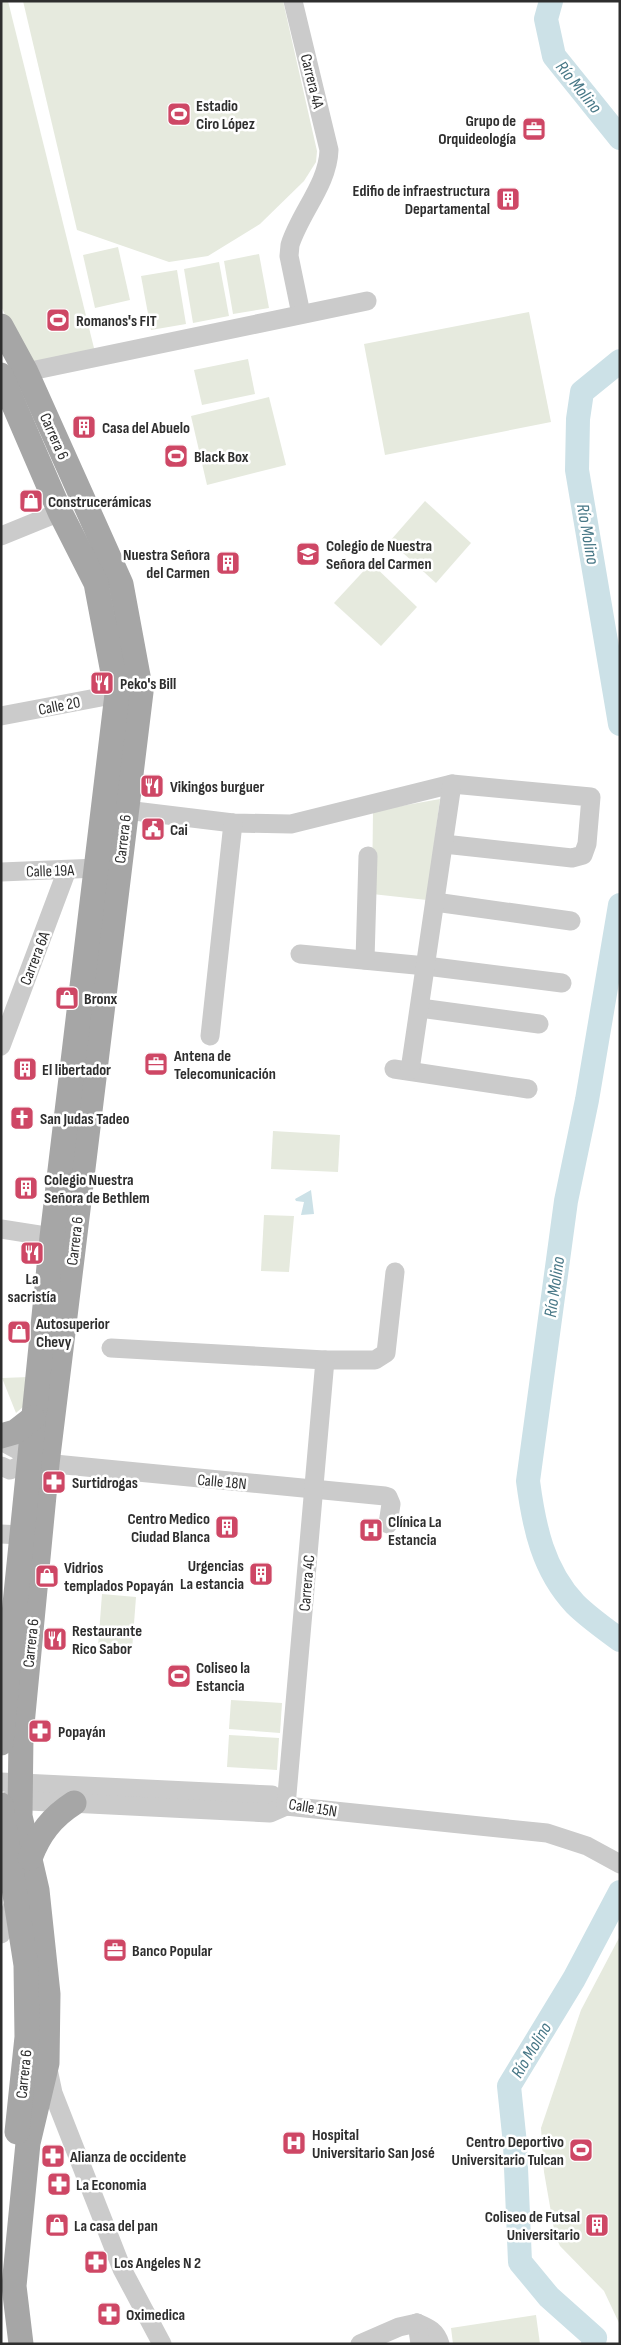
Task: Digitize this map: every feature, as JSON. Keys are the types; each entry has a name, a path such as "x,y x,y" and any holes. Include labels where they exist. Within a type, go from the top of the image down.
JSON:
{"main road":[{"name":"Carrera 6","path":"1,1743 11,1534 38,1463 33,1418 52,1237 118,694 96,583 60,512 10,376 4,339"},
{"name":"Carrera 6","path":"4,2344 1,2280 27,2037 26,1965 13,1856 20,1816 9,1794 21,1735 38,1463 141,692 121,584 10,376"},
{"path":"1,1436 15,1432 33,1418"},
{"path":"13,1856 53,1819 74,1803"},
{"name":"Carrera 6","path":"13,1856 37,1890 48,1994 47,2063 28,2144 14,2286 21,2344"}],"street":[{"name":"Carrera 4A","path":"293,1 326,136 329,161 290,245 289,256 301,314"},
{"path":"10,376 367,301"},
{"path":"1,536 60,512"},
{"name":"Calle 20","path":"1,716 118,694"},
{"path":"126,810 233,823 291,824 452,784 591,797 587,844 583,855 572,858 444,844"},
{"path":"452,784 420,1008 402,1070 528,1089"},
{"path":"210,1036 233,823"},
{"path":"364,960 368,856"},
{"name":"Calle 19A","path":"1,872 98,868"},
{"name":"Carrera 6A","path":"3,1036 67,870"},
{"path":"435,902 571,921"},
{"path":"300,954 426,966 562,983"},
{"path":"420,1008 539,1024"},
{"path":"1,1229 52,1237"},
{"path":"111,1348 325,1360 375,1360 386,1354 394,1272"},
{"name":"Carrera 4C","path":"286,1806 325,1360"},
{"path":"1,1441 38,1463"},
{"path":"1,1466 10,1470 38,1463"},
{"name":"Calle 18N","path":"38,1463 315,1489 388,1498 391,1504 388,1524"},
{"path":"9,1794 74,1803 270,1813 286,1806"},
{"name":"Calle 15N","path":"9,1794 272,1795 286,1806 547,1833 587,1846 620,1864"},
{"path":"1,1934 17,1897"},
{"name":"Carrera 6","path":"47,2063 53,2093 122,2269 162,2344"},
{"path":"360,2344 399,2327 417,2323 431,2329 437,2336 440,2344"},
{"path":"417,2323 420,2344"}],"shaded area":[{"path":"1,1 8,1 95,352 29,366 1,306"},
{"name":"Estadio Ciro López","path":"23,1 283,1 317,151 316,162 304,181 260,224 208,256 169,262 77,230"},
{"path":"118,247 130,300 95,308 83,255"},
{"path":"259,254 269,308 233,314 224,261"},
{"path":"219,262 229,316 193,323 184,269"},
{"path":"177,270 186,324 151,330 141,276"},
{"path":"529,312 551,422 385,455 364,344"},
{"path":"248,359 255,394 202,405 194,370"},
{"path":"269,397 286,465 207,485 191,416"},
{"path":"425,501 471,543 436,583 390,541"},
{"path":"371,563 417,607 381,646 334,603"},
{"path":"440,799 427,900 372,894 373,811"},
{"path":"273,1131 340,1135 338,1172 271,1169"},
{"path":"311,1190 314,1214 301,1215 304,1202 296,1201 295,1199"},
{"path":"264,1215 294,1216 289,1272 261,1271"},
{"path":"29,1377 24,1406 16,1413 2,1378"},
{"path":"102,1594 136,1597 132,1650 98,1647"},
{"path":"231,1700 282,1703 280,1733 229,1729"},
{"path":"229,1735 279,1738 277,1770 227,1767"},
{"name":"Centro Deportivo Universitario Tulcan","path":"620,1936 620,2325 604,2291 560,2246 555,2235 544,2172 541,2128 581,2010"},
{"path":"536,2315 540,2344 453,2344 451,2328"}],"waterway":[{"name":"Río Molino","path":"551,1 546,19 554,56 620,138"},
{"name":"Río Molino","path":"620,361 582,392 578,419 577,470 620,724"},
{"name":"Río Molino","path":"620,905 587,1100 566,1201 528,1481 537,1531 555,1577 575,1604 620,1640"},
{"name":"Río Molino","path":"593,2344 595,2338 549,2297 520,2262 515,2144 509,2086 574,1979 620,1892"}],"place":[{"name":"Estadio Ciro López","path":"179,114"},
{"name":"Grupo de Orquideología","path":"534,129"},
{"name":"Edifio de infraestructura Departamental","path":"508,199"},
{"name":"Romanos's FIT","path":"58,320"},
{"name":"Casa del Abuelo","path":"84,427"},
{"name":"Black Box","path":"176,456"},
{"name":"Construcerámicas","path":"31,501"},
{"name":"Colegio de Nuestra Señora del Carmen","path":"308,554"},
{"name":"Nuestra Señora del Carmen","path":"228,563"},
{"name":"Peko's Bill","path":"102,683"},
{"name":"Vikingos burguer","path":"152,786"},
{"name":"Cai","path":"153,829"},
{"name":"Bronx","path":"67,998"},
{"name":"Antena de Telecomunicación","path":"156,1064"},
{"name":"El libertador","path":"25,1069"},
{"name":"San Judas Tadeo","path":"22,1118"},
{"name":"Colegio Nuestra Señora de Bethlem","path":"26,1188"},
{"name":"La sacristía","path":"32,1253"},
{"name":"Autosuperior Chevy","path":"19,1332"},
{"name":"Surtidrogas","path":"54,1482"},
{"name":"Centro Medico Ciudad Blanca","path":"227,1527"},
{"name":"Clínica La Estancia","path":"371,1530"},
{"name":"Urgencias La estancia","path":"261,1574"},
{"name":"Vidrios templados Popayán","path":"47,1576"},
{"name":"Restaurante Rico Sabor","path":"55,1639"},
{"name":"Coliseo la Estancia","path":"179,1676"},
{"name":"Popayán","path":"40,1731"},
{"name":"Banco Popular","path":"115,1950"},
{"name":"Hospital Universitario San José","path":"294,2143"},
{"name":"Centro Deportivo Universitario Tulcan","path":"581,2150"},
{"name":"Alianza de occidente","path":"53,2156"},
{"name":"La Economia","path":"59,2184"},
{"name":"La casa del pan","path":"57,2225"},
{"name":"Coliseo de Futsal Universitario","path":"597,2225"},
{"name":"Los Angeles N 2","path":"96,2262"},
{"name":"Oximedica","path":"109,2314"}]}
